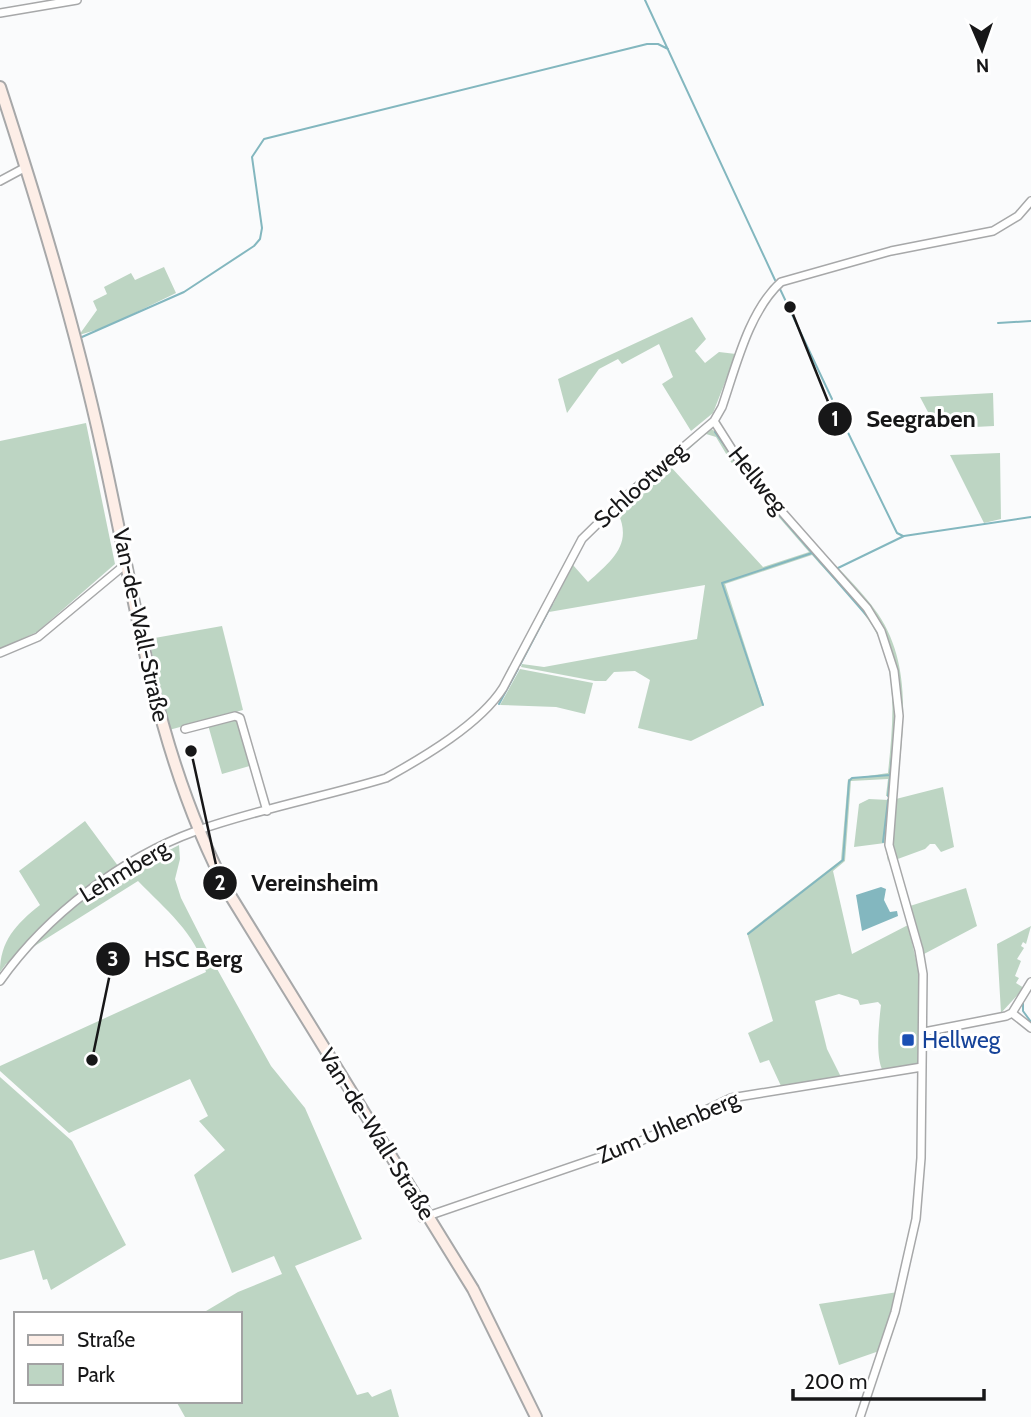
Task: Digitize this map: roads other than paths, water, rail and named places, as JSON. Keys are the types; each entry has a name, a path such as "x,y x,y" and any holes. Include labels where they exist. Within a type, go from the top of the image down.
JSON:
{"main road":[{"name":"Van-de-Wall-Straße","path":"0,87 75,334 168,748 197,831 230,895 483,1308 536,1417"}],"street":[{"path":"0,13 77,0"},
{"path":"0,181 26,167"},
{"name":"Schlootweg","path":"197,831 386,778 411,764 488,709 503,688 582,539 625,497 714,421 722,407 758,313 771,291 781,282 878,254 993,231 1018,216 1031,201"},
{"name":"Hellweg","path":"714,421 745,470 867,608 887,645 894,671 899,716 889,845 919,950 924,1032 916,1219 892,1322 860,1417"},
{"path":"0,653 38,637 127,563"},
{"path":"186,729 235,716 240,718 267,811"},
{"name":"Lehmberg","path":"0,981 74,900 104,880 197,831"},
{"path":"924,1032 1012,1013 1031,982"},
{"path":"1012,1013 1031,1028"},
{"name":"Zum Uhlenberg","path":"425,1216 626,1149 732,1098 922,1067"}],"water":[{"path":"881,887 886,889 884,900 890,912 897,911 898,916 862,931 856,895"}],"waterway":[{"path":"645,0 775,280"},
{"path":"82,337 184,292 254,246 260,239 262,228 252,157 264,139 647,44 658,44 668,49"},
{"path":"780,289 832,399"},
{"path":"998,323 1031,321"},
{"path":"836,408 897,533 903,536"},
{"path":"715,432 753,485 868,617"},
{"path":"603,523 696,441"},
{"path":"838,568 904,536 1031,517"},
{"path":"763,705 722,583 812,553"},
{"path":"520,665 552,604"},
{"path":"499,704 518,669"},
{"path":"748,934 843,860 849,781 852,778 890,775 894,739"},
{"path":"888,796 890,776"},
{"path":"883,842 888,800"},
{"path":"1023,1002 1023,1011 1031,1022"}],"place":[{"name":"Seegraben","path":"790,307"},
{"name":"Vereinsheim","path":"191,751"},
{"name":"Hellweg","path":"908,1040"},
{"name":"HSC Berg","path":"92,1060"}]}
